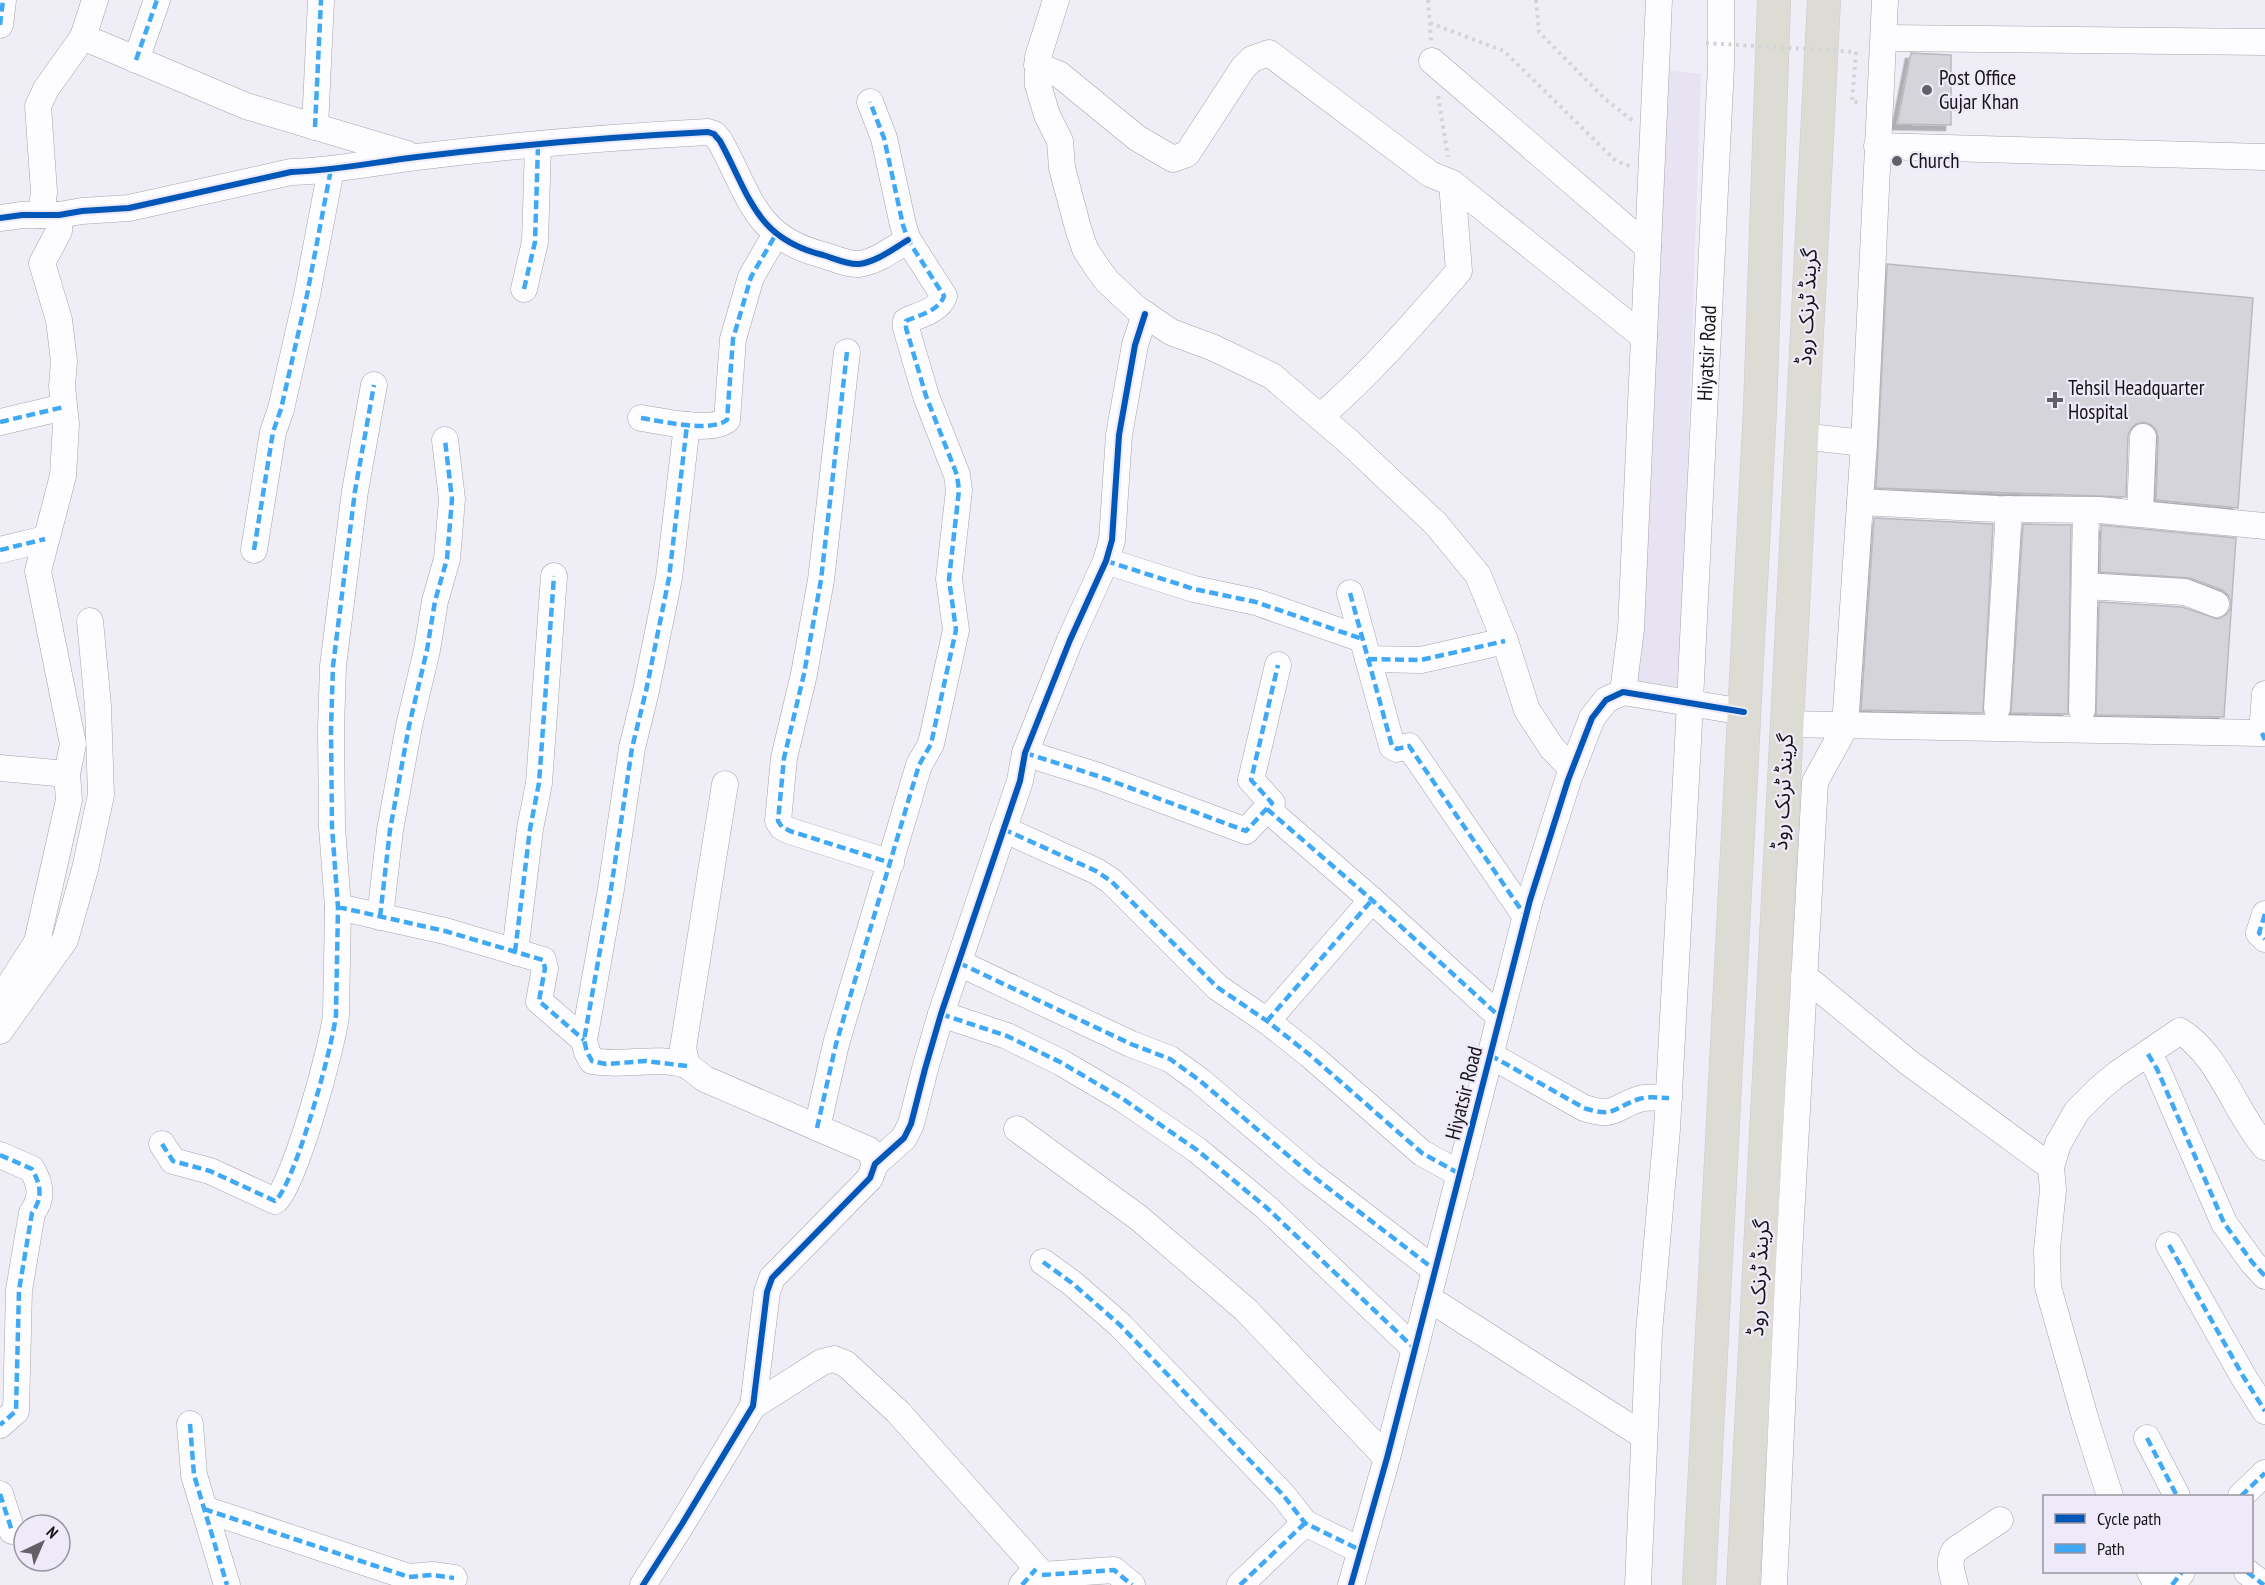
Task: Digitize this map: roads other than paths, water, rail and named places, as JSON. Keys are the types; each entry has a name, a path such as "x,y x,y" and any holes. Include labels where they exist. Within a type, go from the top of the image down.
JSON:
{"highway":[{"name":"گرینڈ ٹرنک روڈ","path":"1699,1585 1760,409 1774,0"},
{"name":"گرینڈ ٹرنک روڈ","path":"1743,1585 1824,0"}],"street":[{"path":"0,25 3,0"},
{"path":"17,989 65,940 85,869 101,795 38,571 63,476 66,451 62,386 64,361 59,320 42,263 53,220 44,192 38,106 46,89 83,37 95,0"},
{"path":"136,60 157,0"},
{"path":"315,127 321,0"},
{"path":"1056,0 1037,65 1038,85 1047,115 1060,141 1062,168 1085,249 1107,281 1145,314 1171,332 1214,348 1272,376 1436,524 1478,575 1505,641 1527,710 1552,748 1572,769"},
{"path":"1659,0 1631,629 1623,692 1744,712"},
{"name":"Hiyatsir Road","path":"1638,1585 1649,1332 1669,1098 1690,704 1721,66 1721,0"},
{"path":"1774,1585 1815,782 1845,727 1864,443 1885,0"},
{"path":"83,37 246,106 418,157"},
{"path":"1884,38 2265,42"},
{"path":"1037,65 1060,75 1137,138 1173,159 1187,154 1243,68 1252,59 1269,53 1430,174 1452,183 1644,337"},
{"path":"1432,61 1648,247"},
{"path":"817,1128 836,1044 919,765 931,744 956,630 949,579 957,518 959,490 957,475 926,396 906,328 906,321 936,307 944,296 908,240 884,138 870,102"},
{"path":"0,218 22,214 53,220 82,211 129,208 291,172 615,136 708,132 714,134 733,166 749,202 764,222 776,234 803,250 858,264 882,256 908,240"},
{"path":"524,289 535,242 538,145"},
{"path":"1877,146 2265,157"},
{"path":"254,550 273,432 281,409 307,295 331,169"},
{"path":"1320,417 1388,352 1460,271 1452,183"},
{"path":"641,418 687,425 717,425 727,420 736,326 751,277 776,234"},
{"path":"643,1585 753,1406 767,1292 772,1278 870,1178 875,1164 904,1138 911,1124 941,1014 1020,781 1025,753 1070,640 1106,561 1112,540 1115,475 1125,394 1135,345 1145,314"},
{"path":"847,352 821,580 804,674 784,758 778,821 782,827 790,831 891,863"},
{"path":"162,1144 173,1161 210,1171 275,1201 280,1197 290,1177 323,1076 335,1030 338,908 332,827 333,666 355,491 374,385"},
{"path":"0,422 64,407"},
{"path":"687,425 669,578 632,748 611,889 584,1040 587,1052 592,1061 606,1064 646,1062 687,1066 705,1079 869,1150 875,1164"},
{"path":"1800,436 1864,443"},
{"path":"2140,514 2143,437"},
{"path":"380,916 390,830 409,726 427,650 435,601 447,559 452,499 446,440"},
{"path":"1860,502 2086,510 2265,526"},
{"path":"1997,708 2009,509"},
{"path":"2082,710 2086,510"},
{"path":"0,550 45,539"},
{"path":"1106,561 1194,589 1256,602 1365,649 1420,660 1505,641"},
{"path":"515,952 530,829 539,783 554,576"},
{"path":"2085,586 2186,592 2216,604"},
{"path":"1350,593 1392,746 1397,749 1410,746 1526,917"},
{"path":"0,1031 37,942 69,800 67,774 86,744 90,621"},
{"path":"1025,753 1098,776 1246,831 1272,803 1251,780 1278,665"},
{"name":"Hiyatsir Road","path":"1351,1585 1387,1458 1526,917 1572,769 1592,718 1606,700 1623,692"},
{"path":"1786,724 2263,737 2265,694"},
{"path":"0,768 67,774"},
{"path":"687,1066 683,1048 725,784"},
{"path":"1268,809 1500,1017"},
{"path":"1003,829 1096,871 1112,881 1217,987 1267,1021 1422,1153 1460,1174"},
{"path":"1267,1021 1372,900"},
{"path":"338,908 445,931 543,960 546,968 539,1001 584,1040"},
{"path":"2265,914 2259,933 2265,939"},
{"path":"959,963 1184,1068 1310,1174 1435,1270"},
{"path":"1804,976 1908,1062 2050,1167"},
{"path":"941,1014 1007,1036 1062,1063 1124,1099 1197,1150 1267,1208 1415,1349"},
{"path":"2109,1495 2048,1287 2047,1249 2053,1190 2050,1167 2058,1143 2077,1111 2099,1089 2180,1031 2193,1040 2211,1060 2255,1136 2265,1147"},
{"path":"2148,1053 2224,1223 2252,1262 2265,1275"},
{"path":"1490,1055 1584,1108 1598,1113 1616,1112 1639,1099 1669,1098"},
{"path":"1017,1129 1139,1218 1246,1310 1387,1458"},
{"path":"0,1155 32,1169 41,1194 33,1213 19,1290 16,1411 0,1425"},
{"path":"2169,1245 2265,1411"},
{"path":"1042,1262 1072,1283 1120,1325 1283,1494 1305,1522 1360,1550"},
{"path":"1428,1298 1644,1436"},
{"path":"753,1406 822,1362 834,1359 846,1364 898,1412 1038,1579 1114,1570 1132,1585"},
{"path":"190,1424 194,1475 227,1585"},
{"path":"2147,1438 2176,1495"},
{"path":"2243,1495 2265,1473"},
{"path":"0,1494 12,1531"},
{"path":"204,1509 409,1577 432,1575 454,1578"},
{"path":"1955,1585 1950,1567 1951,1556 1955,1550 2000,1521"},
{"path":"1240,1585 1305,1522"},
{"path":"2172,1585 2181,1573"},
{"path":"2248,1573 2264,1585"}],"place":[{"name":"Post Office Gujar Khan","path":"1927,90"},
{"name":"Church","path":"1897,161"},
{"name":"Tehsil Headquarter Hospital","path":"2055,400"}]}
